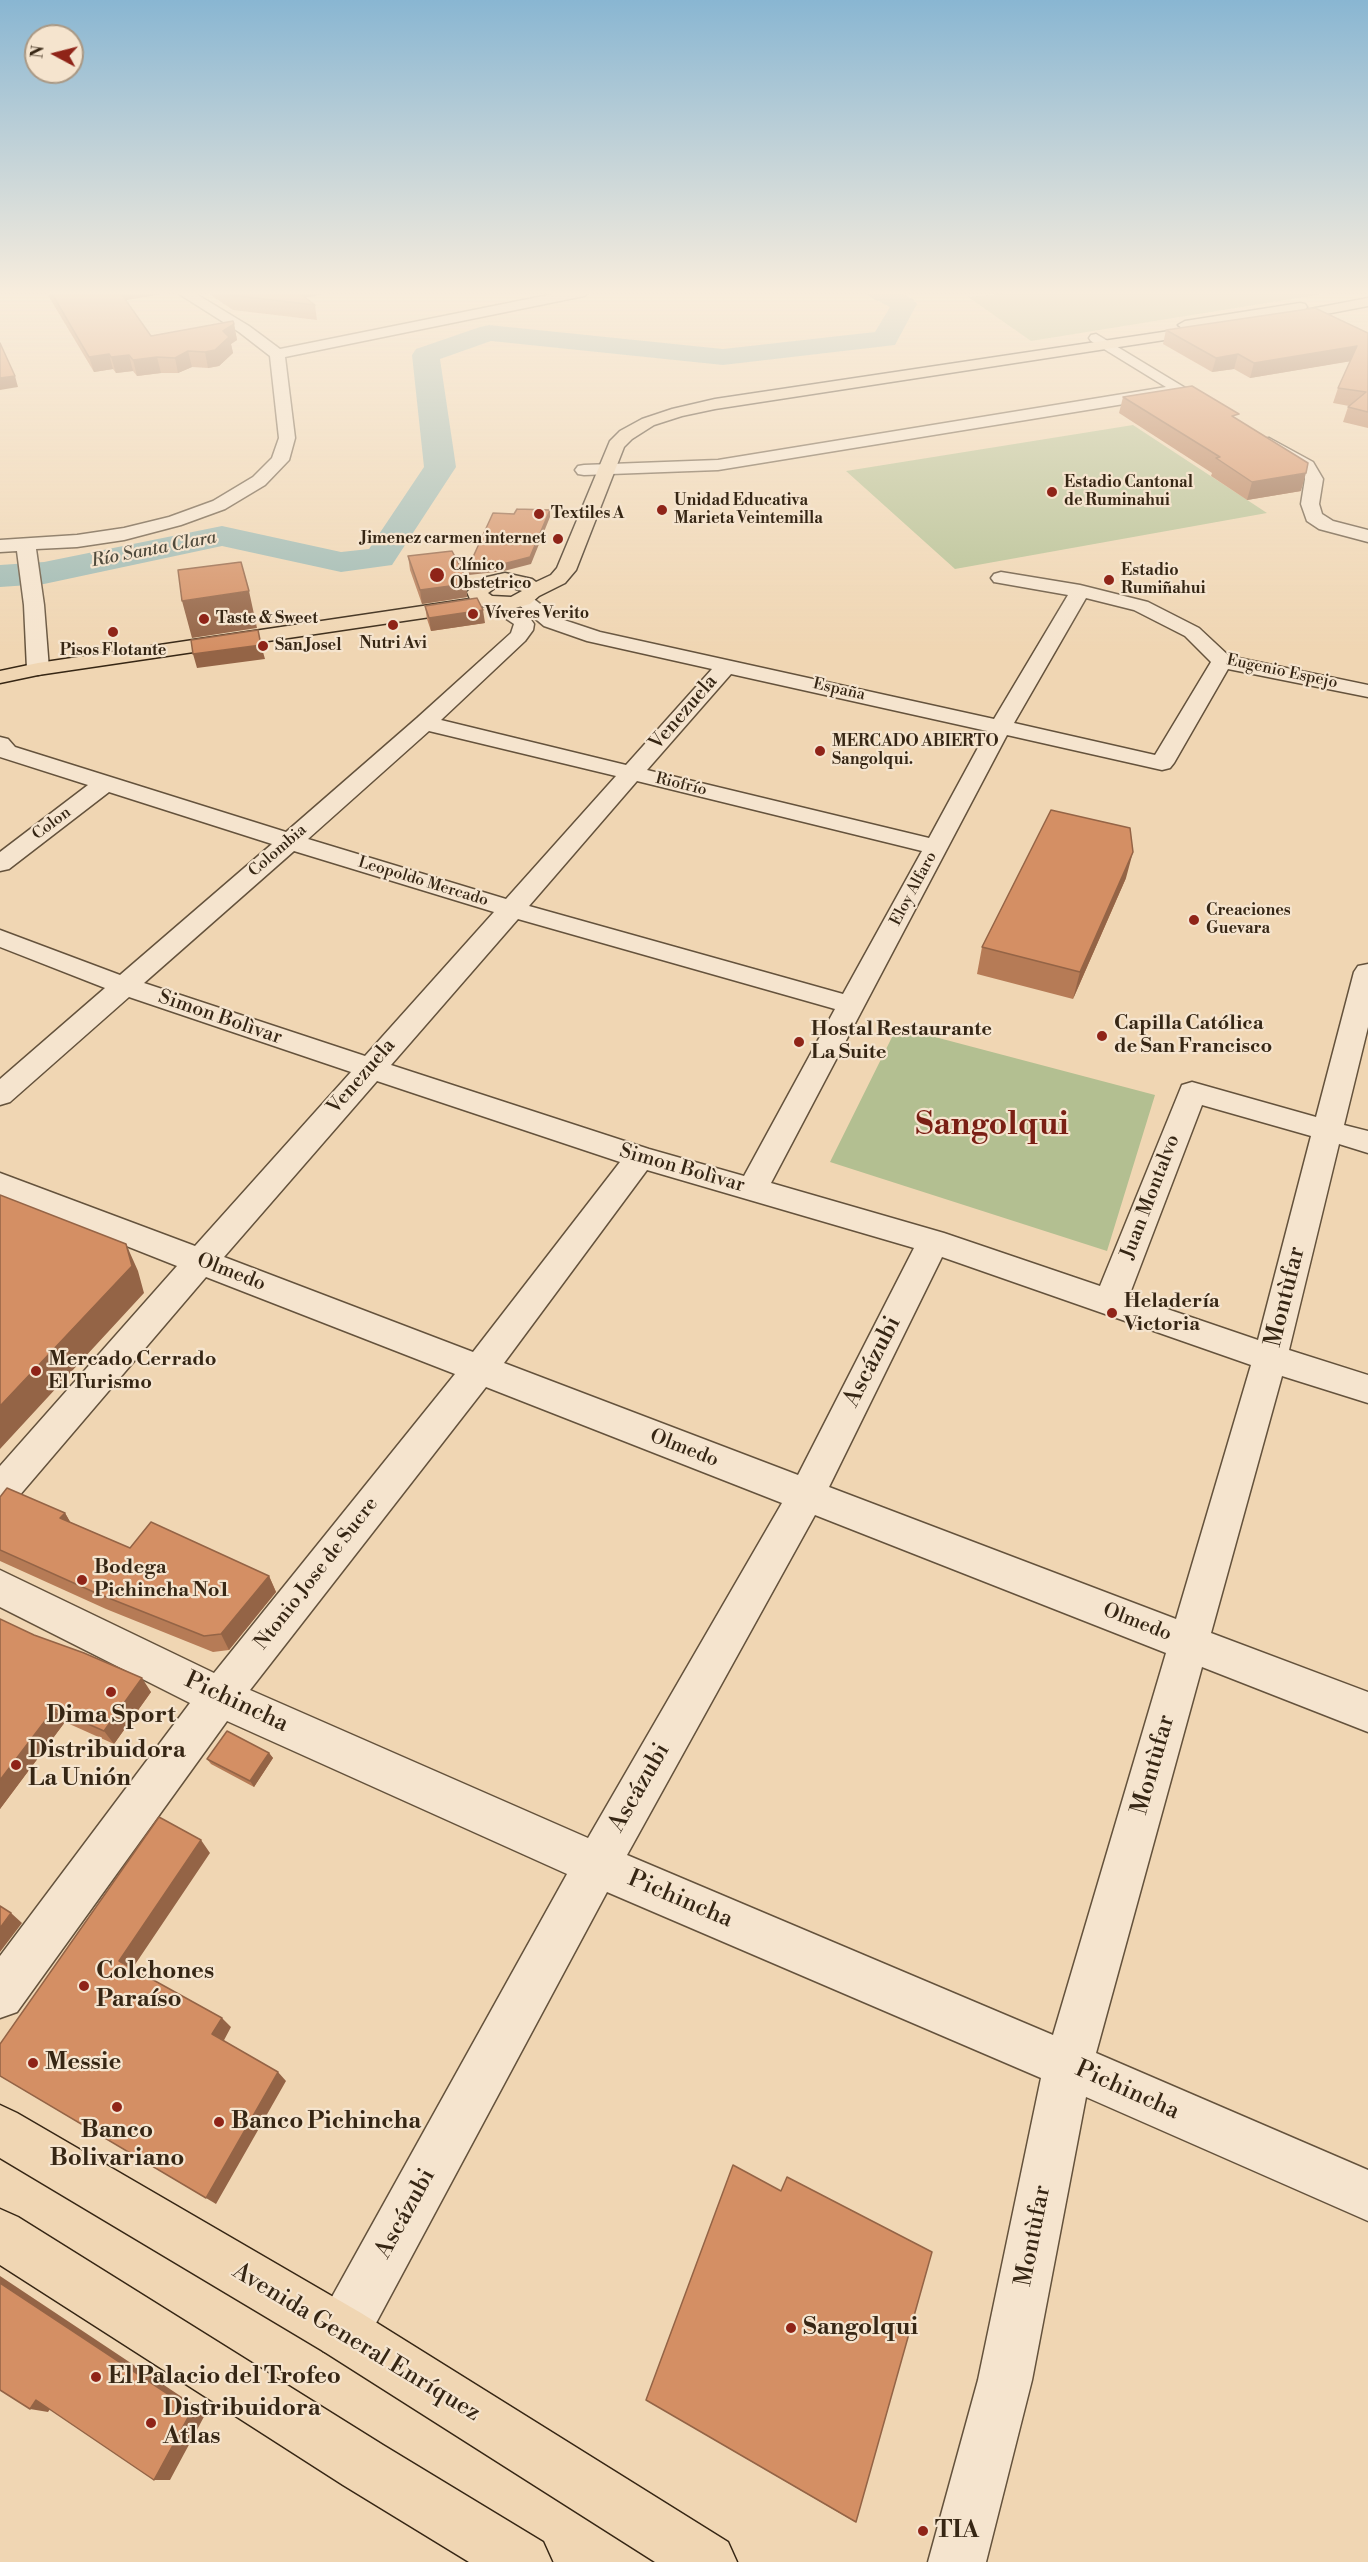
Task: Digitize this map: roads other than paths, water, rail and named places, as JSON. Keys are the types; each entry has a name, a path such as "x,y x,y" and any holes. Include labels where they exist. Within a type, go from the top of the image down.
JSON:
{"main road":[{"path":"609,431 649,412"},
{"path":"0,662 39,662 487,599 527,596 551,583 566,570 620,440 648,422 680,412"},
{"path":"487,599 490,582 513,580 541,569 552,561 558,552 572,509"},
{"path":"513,580 529,585 527,596"},
{"path":"0,677 39,662"},
{"name":"Avenida General Enríquez","path":"0,2130 342,2332 708,2562"},
{"path":"0,2235 363,2465 523,2562"}],"street":[{"path":"0,546 77,541 151,528 219,504 259,481 280,460 287,438 284,412"},
{"path":"584,470 718,465 1047,412"},
{"path":"1258,437 1307,466 1312,472 1314,479 1310,504 1313,517 1326,525 1368,536"},
{"path":"26,544 39,662"},
{"name":"Eugenio Espejo","path":"1000,578 1080,591 1141,606 1192,632 1222,661 1368,690"},
{"name":"Eloy Alfaro","path":"752,1189 1001,726 1080,591"},
{"name":"España","path":"527,596 551,622 566,629 1162,762 1222,661"},
{"name":"Colombia","path":"0,1095 424,723 523,630 524,624 520,618 487,599"},
{"name":"Venezuela","path":"0,1492 727,664"},
{"name":"Riofrío","path":"424,723 937,847"},
{"name":"Leopoldo Mercado","path":"0,744 8,752 105,784 511,909 852,1005"},
{"name":"Colon","path":"0,864 105,784"},
{"name":"Simon Bolìvar","path":"0,938 124,986 370,1068 640,1157 933,1242 1270,1358 1368,1389"},
{"name":"Montùfar","path":"957,2562 1005,2380 1068,2065 1270,1358 1368,972"},
{"name":"Juan Montalvo","path":"1110,1303 1192,1092 1328,1131"},
{"path":"1328,1131 1368,1143"},
{"name":"Ntonio Jose de Sucre","path":"0,1995 220,1696 479,1370 640,1157"},
{"name":"Olmedo","path":"0,1184 1368,1712"},
{"name":"Ascázubi","path":"342,2332 597,1865 806,1496 933,1242"},
{"name":"Pichincha","path":"0,1588 220,1696 597,1865 1068,2065 1368,2196"}],"waterway":[{"name":"Río Santa Clara","path":"0,576 44,573 222,536 341,562 380,558 440,467 433,412"}],"place":[{"name":"Estadio Cantonal de Ruminahui","path":"1052,492"},
{"name":"Unidad Educativa Marieta Veintemilla","path":"662,510"},
{"name":"Textiles A","path":"539,514"},
{"name":"Jimenez carmen internet","path":"558,539"},
{"name":"Clínico Obstetrico","path":"437,575"},
{"name":"Estadio Rumiñahui","path":"1109,580"},
{"name":"Víveres Verito","path":"473,614"},
{"name":"Taste & Sweet","path":"204,619"},
{"name":"Nutri Avi","path":"393,625"},
{"name":"Pisos Flotante","path":"113,632"},
{"name":"San Josel","path":"263,646"},
{"name":"MERCADO ABIERTO Sangolqui.","path":"820,751"},
{"name":"Creaciones Guevara","path":"1194,920"},
{"name":"Capilla Católica de San Francisco","path":"1102,1036"},
{"name":"Hostal Restaurante La Suite","path":"799,1042"},
{"name":"Heladería Victoria","path":"1112,1313"},
{"name":"Mercado Cerrado El Turismo","path":"36,1371"},
{"name":"Bodega Pichincha No1","path":"82,1580"},
{"name":"Dima Sport","path":"111,1692"},
{"name":"Distribuidora La Unión","path":"16,1765"},
{"name":"Colchones Paraíso","path":"84,1986"},
{"name":"Messie","path":"33,2063"},
{"name":"Banco Bolivariano","path":"117,2107"},
{"name":"Banco Pichincha","path":"219,2122"},
{"name":"Sangolqui","path":"791,2328"},
{"name":"El Palacio del Trofeo","path":"96,2377"},
{"name":"Distribuidora Atlas","path":"151,2423"},
{"name":"TIA","path":"923,2531"}],"district":[{"name":"Sangolqui","path":"992,1126"}]}
